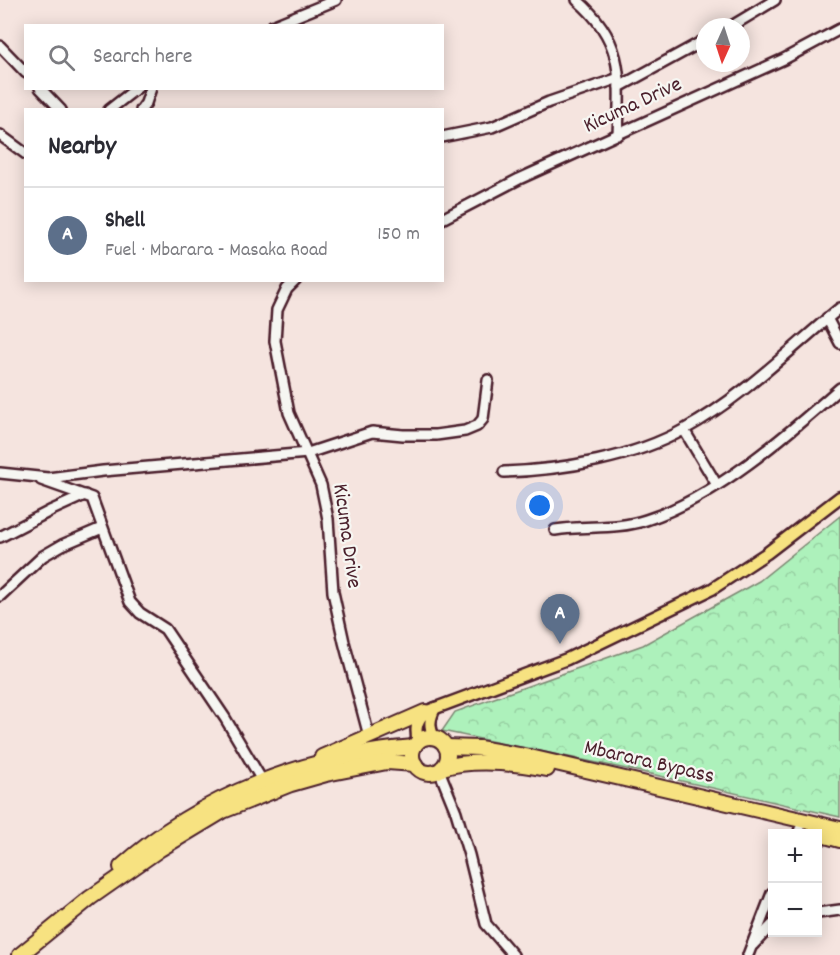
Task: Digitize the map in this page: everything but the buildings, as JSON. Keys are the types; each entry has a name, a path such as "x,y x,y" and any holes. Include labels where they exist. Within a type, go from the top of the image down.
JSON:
{"highway":[{"path":"20,955 90,897 136,854 191,816 262,782 349,750 369,736 430,710"},
{"path":"90,897 160,849 223,811 243,802 291,784 372,764 398,762 415,765 428,773 441,769 447,759 446,747 440,740 434,738 426,738 416,744 386,749 349,750"},
{"path":"415,765 412,756 416,744"},
{"name":"Mbarara Bypass","path":"446,747 479,748 530,757 840,829"},
{"name":"Mbarara Bypass","path":"441,769 454,764 478,763 533,767 605,782 791,829"},
{"name":"Mbarara Bypass","path":"822,835 840,840"}],"main road":[{"path":"416,744 417,722 430,710 567,659 712,589 767,553 840,497"},
{"path":"430,710 429,726 434,738"}],"street":[{"path":"277,24 336,0"},
{"path":"577,0 589,10 612,45 618,64 618,135"},
{"path":"589,10 591,0"},
{"path":"746,18 775,0"},
{"name":"Kicuma Drive","path":"444,218 519,179 784,59 840,30"},
{"path":"444,137 492,127 549,102 619,82 696,44"},
{"path":"0,46 24,71"},
{"path":"42,90 59,108"},
{"path":"112,108 134,90"},
{"path":"142,108 150,90"},
{"path":"0,135 24,153"},
{"name":"Kicuma Drive","path":"294,282 287,289 277,310 275,341 289,413 321,485 328,519 328,548 333,592 369,736"},
{"path":"504,472 535,471 610,457 640,448 684,430 733,398 840,308"},
{"path":"827,318 840,343"},
{"path":"36,478 308,453 372,432 436,435 465,431 477,426 483,419 488,380"},
{"path":"555,530 619,526 647,520 693,499 717,485 801,423 840,388"},
{"path":"684,430 717,485"},
{"path":"0,473 36,478 92,498 129,602 140,613 165,629 225,718 262,782"},
{"path":"0,537 85,495"},
{"path":"0,596 43,556 62,544 102,528"},
{"path":"441,769 456,812 486,924 513,955"},
{"path":"747,953 768,902"},
{"path":"822,912 840,910"},
{"path":"747,953 768,928"}],"green space":[{"path":"840,516 840,817 651,774 442,731 455,712 643,645 759,581"}],"place":[{"name":"Shell","path":"560,644"}]}
